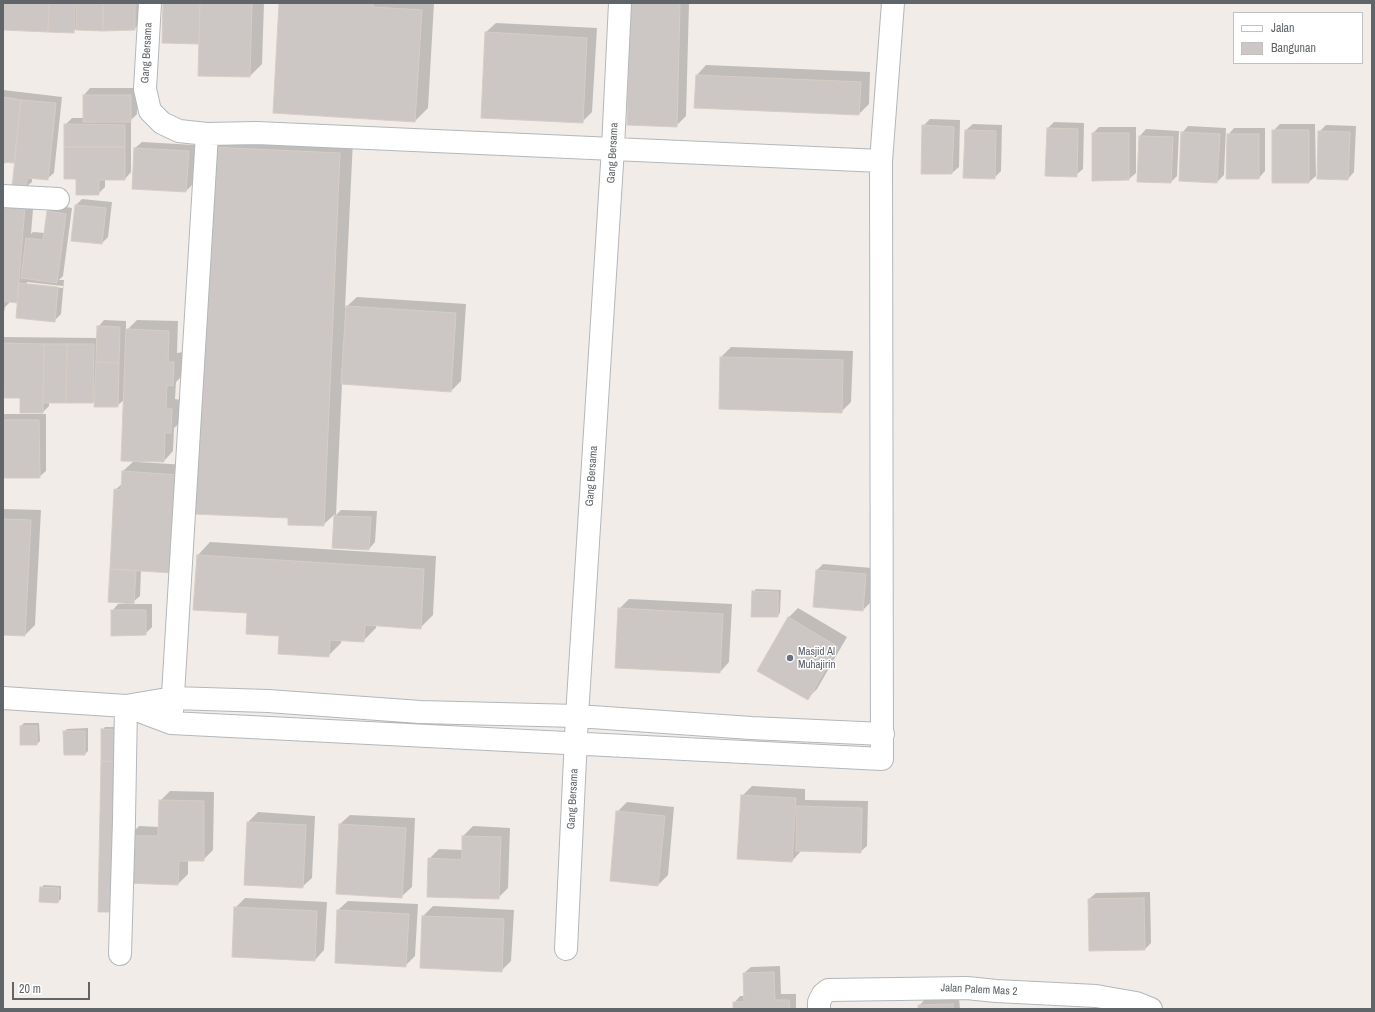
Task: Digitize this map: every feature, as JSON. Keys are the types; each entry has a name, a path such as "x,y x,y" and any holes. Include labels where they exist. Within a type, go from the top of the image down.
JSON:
{"street":[{"name":"Gang Bersama","path":"150,3 145,89 150,111 162,123 179,131 207,134 258,133 881,161"},
{"name":"Gang Bersama","path":"566,949 575,744 613,148 620,3"},
{"path":"126,706 171,723 882,760 881,161 893,3"},
{"path":"171,723 207,134"},
{"path":"3,196 58,199"},
{"path":"3,698 126,706 173,698 268,701 420,712 577,716 751,728 883,734"},
{"path":"266,728 268,701"},
{"path":"120,954 126,706"},
{"path":"420,712 420,736"},
{"path":"749,753 751,728"},
{"name":"Jalan Palem Mas 2","path":"820,1009 819,1002 823,994 828,990 968,988 996,1000 1096,996 1136,1004 1151,1009"}],"building":[{"path":"3,3 49,3 48,32 3,30"},
{"path":"49,3 75,3 74,33 48,32"},
{"path":"77,3 103,3 103,31 76,30"},
{"path":"103,3 135,3 135,30 103,31"},
{"path":"163,3 200,3 199,44 162,43"},
{"path":"200,3 252,3 250,77 198,76"},
{"path":"279,3 373,3 373,7 422,10 415,122 273,113"},
{"path":"630,3 680,3 677,127 627,125"},
{"path":"485,32 587,38 583,123 481,118"},
{"path":"696,75 861,82 859,115 694,108"},
{"path":"83,95 131,95 131,122 83,122"},
{"path":"3,97 21,100 14,163 3,162"},
{"path":"21,100 56,103 48,180 27,178 25,189 12,188"},
{"path":"64,124 125,125 125,147 64,147"},
{"path":"922,125 954,127 952,174 921,174"},
{"path":"1047,128 1078,129 1077,177 1045,176"},
{"path":"965,130 996,131 995,179 963,178"},
{"path":"1272,130 1309,130 1309,183 1272,183"},
{"path":"1318,131 1350,132 1348,180 1317,179"},
{"path":"1181,132 1220,134 1217,183 1179,181"},
{"path":"1092,133 1129,133 1129,180 1092,181"},
{"path":"1227,134 1259,134 1259,179 1226,179"},
{"path":"1139,136 1173,137 1171,183 1137,182"},
{"path":"64,147 125,147 125,180 99,180 99,195 76,195 76,179 64,179"},
{"path":"209,147 340,153 324,526 288,525 288,518 193,514"},
{"path":"134,148 189,151 186,192 132,189"},
{"path":"3,204 25,206 17,303 3,301"},
{"path":"75,205 106,208 102,244 71,241"},
{"path":"47,211 66,214 57,283 21,278 26,238 43,240"},
{"path":"19,283 58,287 55,322 16,318"},
{"path":"346,306 456,313 451,392 341,384"},
{"path":"97,326 120,327 119,363 96,362"},
{"path":"126,329 169,331 168,362 174,362 173,386 167,385 166,409 172,409 171,433 165,433 164,462 121,461"},
{"path":"3,343 44,344 43,413 20,413 20,398 4,398"},
{"path":"44,344 67,344 66,403 43,403"},
{"path":"67,344 94,344 93,403 66,403"},
{"path":"720,357 843,360 842,413 719,409"},
{"path":"96,362 119,363 118,407 94,407"},
{"path":"3,420 39,420 40,478 3,478"},
{"path":"122,471 178,475 172,573 110,569 114,489 121,490"},
{"path":"334,516 371,517 369,550 332,548"},
{"path":"3,519 31,520 25,636 3,635"},
{"path":"197,555 424,569 421,629 365,625 364,642 330,640 329,657 278,654 279,636 246,634 247,613 193,610"},
{"path":"110,569 136,571 134,604 108,602"},
{"path":"816,570 866,574 863,611 813,607"},
{"path":"752,591 778,592 778,617 751,617"},
{"path":"618,608 723,614 720,673 615,668"},
{"path":"111,610 146,610 146,635 111,636"},
{"path":"788,617 838,647 808,700 757,671"},
{"path":"20,726 37,726 37,745 20,745"},
{"path":"101,729 122,730 122,762 101,761"},
{"path":"63,731 85,731 85,755 64,755"},
{"path":"101,761 122,762 119,912 98,912"},
{"path":"741,795 796,798 792,862 737,859"},
{"path":"159,800 204,801 204,861 179,861 178,885 126,883 128,836 158,836"},
{"path":"797,806 862,808 861,853 796,851"},
{"path":"616,811 665,816 658,886 610,881"},
{"path":"247,822 306,825 303,888 244,885"},
{"path":"339,824 406,828 402,898 336,894"},
{"path":"462,836 501,837 499,899 427,897 428,858 462,860"},
{"path":"40,887 59,888 58,903 39,902"},
{"path":"1144,898 1145,950 1089,951 1088,899"},
{"path":"234,907 317,911 315,961 232,957"},
{"path":"337,910 409,914 406,967 335,963"},
{"path":"422,916 504,919 502,972 420,968"},
{"path":"774,972 775,1000 789,1000 790,1009 733,1009 733,1002 744,1002 743,973"},
{"path":"953,1004 953,1009 918,1009 918,1005"}],"place":[{"name":"Masjid Al Muhajirin","path":"790,658"}]}
